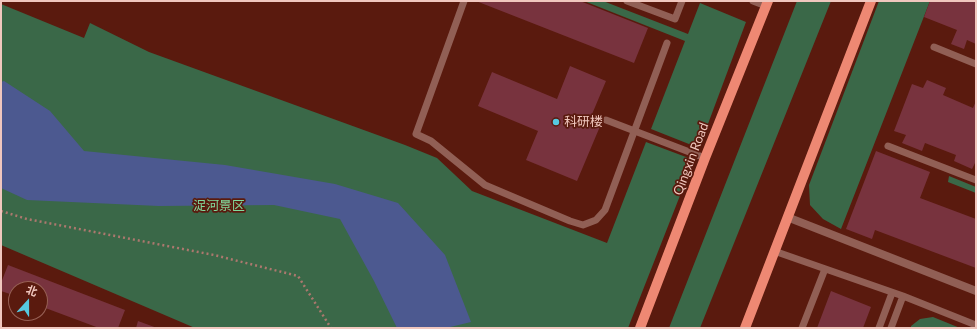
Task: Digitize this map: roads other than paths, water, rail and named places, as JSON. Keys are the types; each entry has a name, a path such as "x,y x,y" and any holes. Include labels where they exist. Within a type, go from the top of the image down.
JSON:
{"main road":[{"path":"744,328 871,1"},
{"name":"Qingxin Road","path":"640,328 705,158 767,4"}],"street":[{"path":"787,217 976,291"}],"lane":[{"path":"464,1 416,134 431,141 485,185 570,221 584,225 596,220 605,210 667,43"},
{"path":"627,1 675,19 682,1"},
{"path":"753,1 767,4"},
{"path":"934,47 976,64"},
{"path":"606,120 705,158"},
{"path":"888,146 976,180"},
{"path":"774,251 903,296 976,325"},
{"path":"802,328 825,269"},
{"path":"879,328 892,293"},
{"path":"891,328 903,296"}],"water":[{"path":"4,81 50,111 84,151 225,165 335,184 398,203 445,255 471,322 446,328 397,328 374,281 340,219 274,205 159,206 27,200 1,188 1,82"}],"place":[{"name":"科研楼","path":"556,122"}],"park label":[{"name":"浞河景区","path":"219,206"}]}
